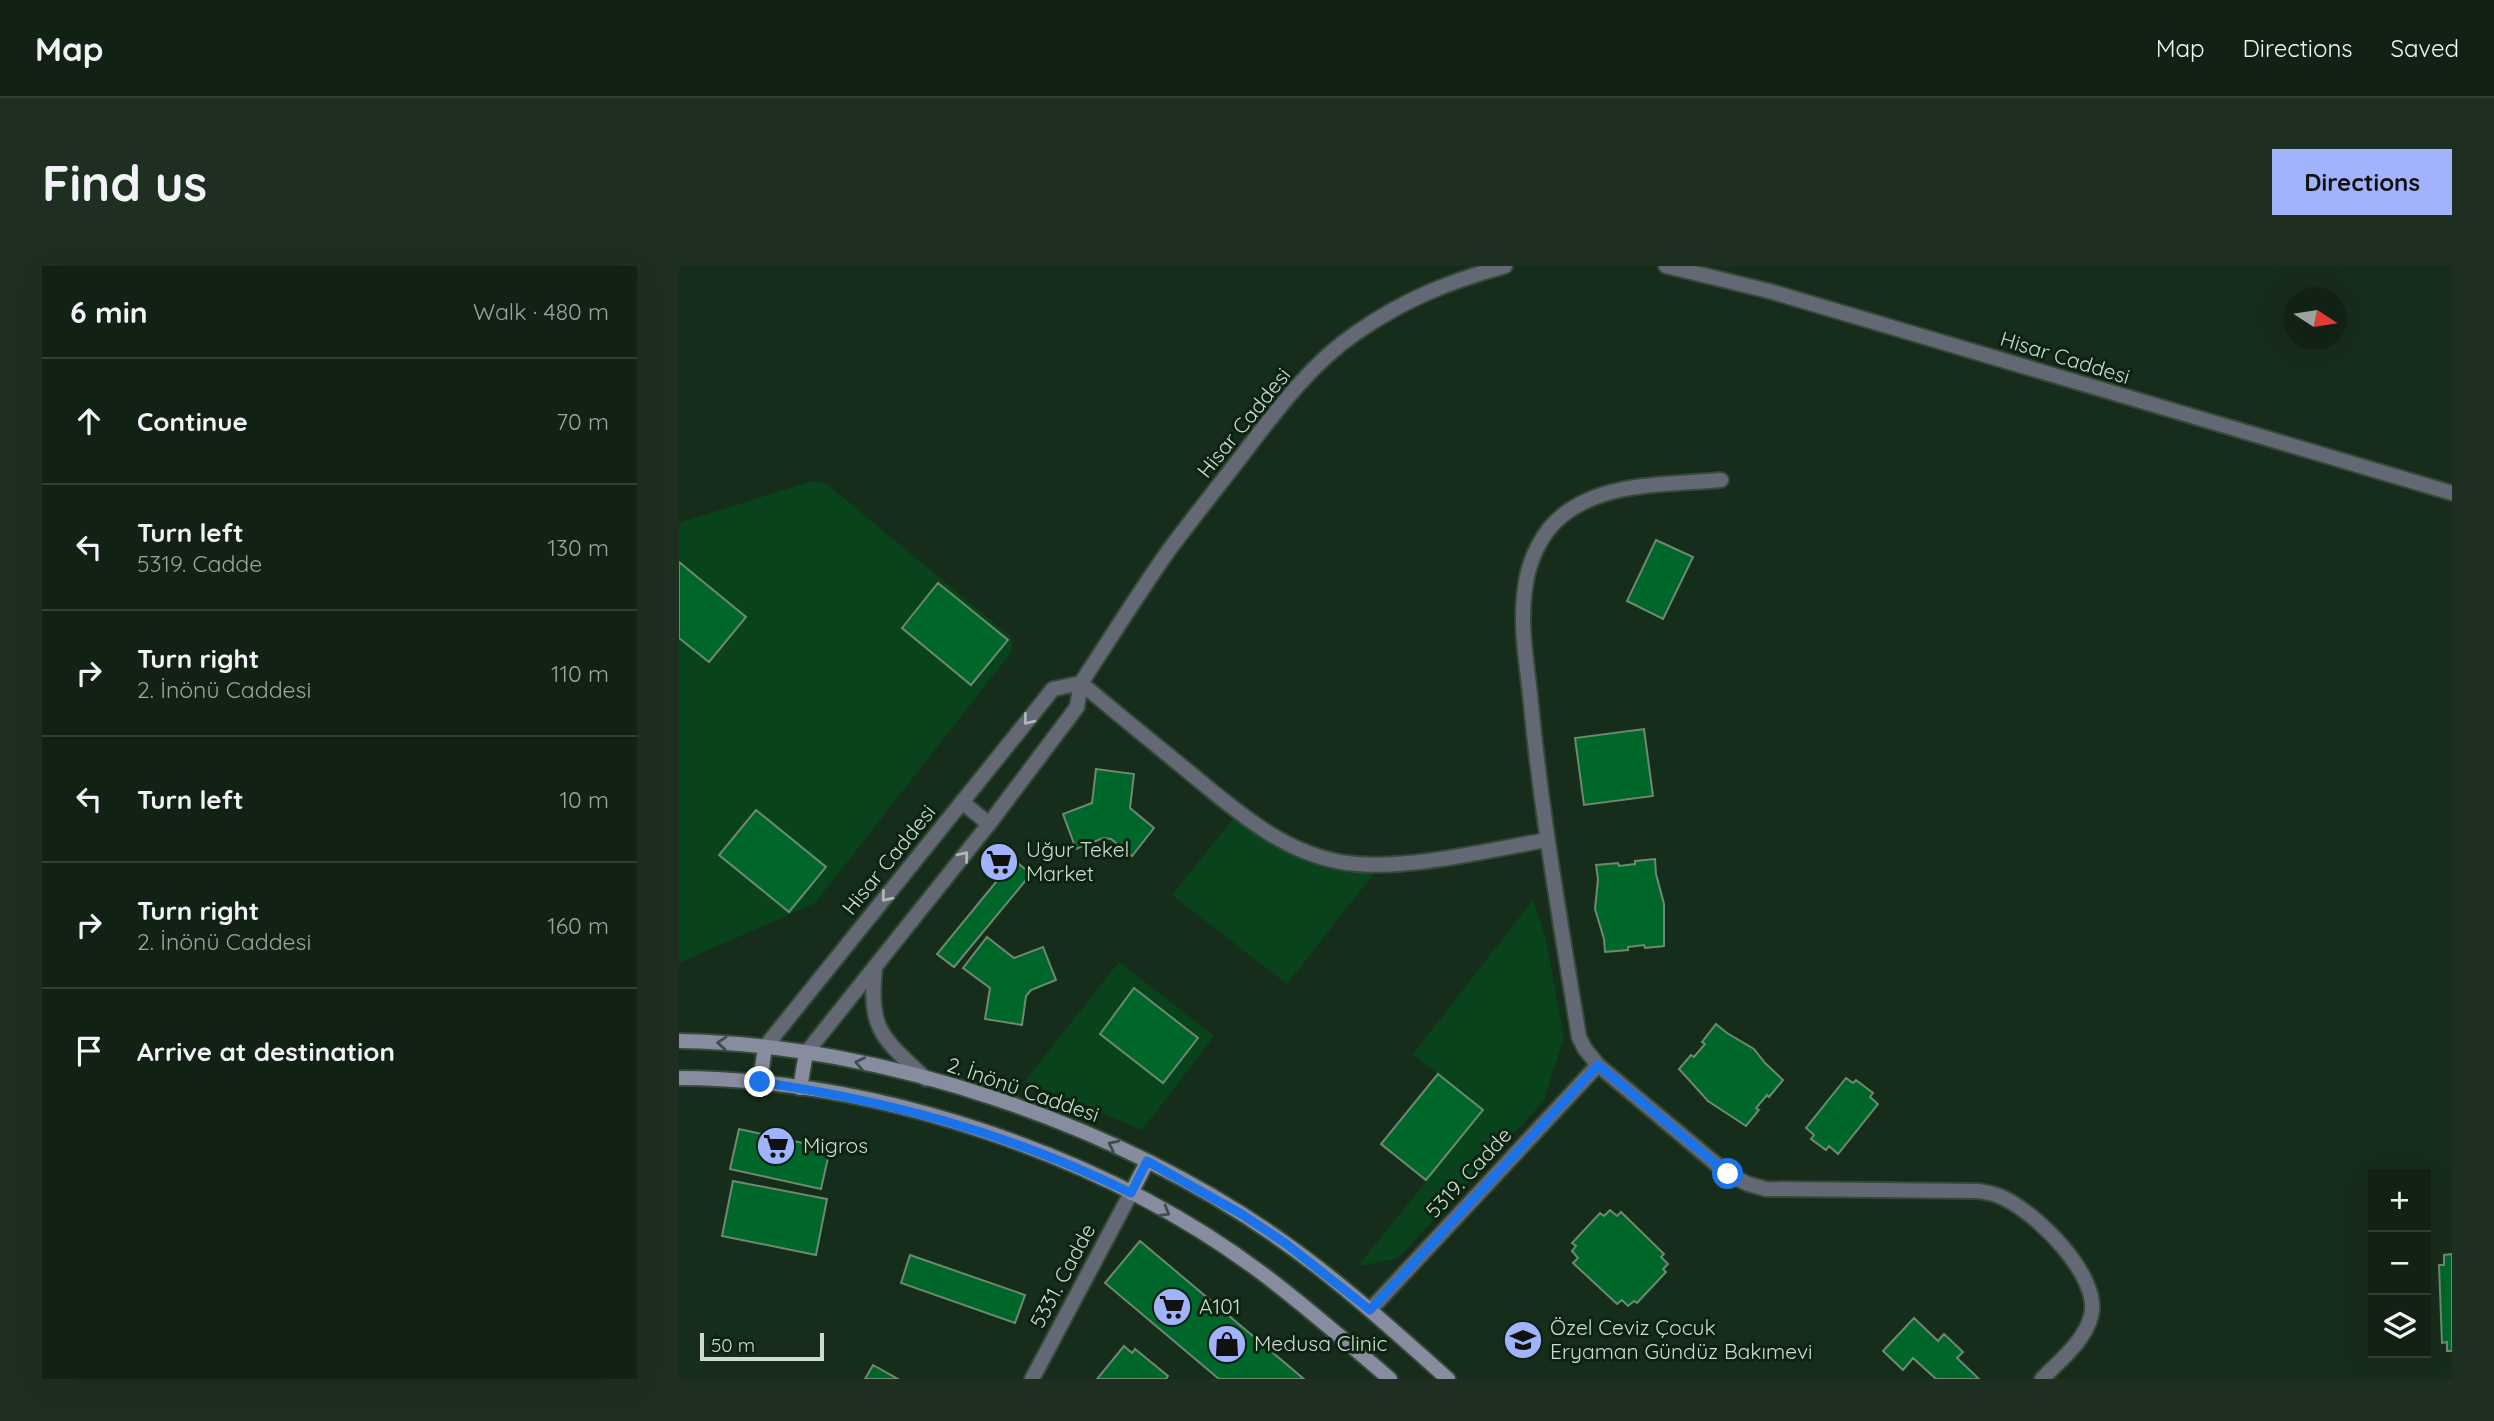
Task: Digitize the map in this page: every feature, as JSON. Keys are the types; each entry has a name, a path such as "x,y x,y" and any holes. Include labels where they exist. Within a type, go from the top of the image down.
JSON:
{"main road":[{"name":"2. İnönü Caddesi","path":"679,1041 765,1046 806,1053 926,1079 1050,1117 1147,1161 1243,1215 1285,1243 1370,1310 1448,1379"},
{"path":"760,1082 765,1046"},
{"path":"800,1088 806,1053"},
{"path":"679,1078 760,1082 887,1105 981,1131 1073,1165 1169,1213 1262,1273 1390,1379"},
{"path":"1131,1193 1147,1161"}],"street":[{"name":"Hisar Caddesi","path":"806,1053 989,824 1077,707 1081,683 1169,550 1273,414 1322,362 1353,335 1428,291 1463,277 1505,266"},
{"name":"Hisar Caddesi","path":"1666,266 1769,291 2452,494"},
{"path":"1721,480 1619,489 1582,502 1560,517 1542,538 1530,565 1524,590 1523,621 1539,791 1579,1037 1598,1065 1728,1174 1748,1184 1766,1189 1952,1190 1998,1195 2021,1208 2066,1251 2081,1270 2089,1286 2092,1315 2086,1328 2073,1347 2042,1379"},
{"name":"Hisar Caddesi","path":"765,1046 1053,689 1081,683"},
{"path":"1081,683 1222,799 1272,836 1294,848 1322,858 1346,863 1388,864 1547,841"},
{"path":"962,802 989,824"},
{"path":"875,967 873,1014 895,1050 926,1079"},
{"name":"5319. Cadde","path":"1370,1310 1598,1065"},
{"name":"5331. Cadde","path":"1032,1379 1131,1193"}],"green space":[{"path":"812,481 827,484 1012,638 1012,651 815,903 679,963 679,523"},
{"path":"1237,814 1334,866 1375,872 1287,984 1172,895"},
{"path":"1533,900 1545,936 1564,1036 1544,1101 1397,1259 1358,1266 1483,1111 1413,1054"},
{"path":"1119,962 1214,1036 1142,1130 1025,1081"}],"building":[{"path":"1656,540 1693,557 1663,619 1627,601"},
{"path":"679,562 746,617 709,662 679,638"},
{"path":"938,583 1008,640 971,685 902,628"},
{"path":"1644,729 1653,796 1584,805 1575,738"},
{"path":"1096,769 1134,774 1130,808 1154,828 1132,856 1111,839 1103,838 1076,849 1063,814 1092,803"},
{"path":"756,810 826,867 789,912 719,855"},
{"path":"1655,859 1664,904 1664,946 1645,948 1644,945 1605,952 1595,909 1598,879 1596,865 1618,863 1619,866"},
{"path":"1014,860 1031,874 954,967 937,954"},
{"path":"987,937 1014,958 1043,947 1056,980 1031,990 1026,996 1022,1025 985,1019 990,988 963,968"},
{"path":"1134,988 1198,1038 1163,1083 1100,1034"},
{"path":"1716,1024 1754,1049 1783,1080 1756,1108 1759,1110 1746,1126 1708,1101 1679,1069 1705,1044 1702,1042"},
{"path":"1438,1074 1483,1110 1426,1180 1381,1144"},
{"path":"1846,1078 1853,1083 1856,1080 1873,1093 1870,1097 1878,1104 1838,1154 1829,1146 1826,1150 1811,1139 1814,1135 1806,1128"},
{"path":"739,1129 830,1149 821,1189 730,1169"},
{"path":"733,1181 827,1199 816,1255 722,1236"},
{"path":"1610,1210 1617,1216 1621,1212 1664,1254 1661,1257 1668,1264 1663,1269 1666,1272 1637,1303 1634,1301 1628,1306 1622,1300 1617,1304 1573,1263 1578,1258 1572,1251 1576,1246 1572,1243 1600,1213 1604,1216"},
{"path":"1140,1241 1304,1379 1219,1379 1105,1283"},
{"path":"2452,1254 2452,1351 2447,1351 2447,1342 2442,1343 2439,1265 2444,1265 2444,1255"},
{"path":"910,1255 1025,1295 1015,1323 901,1283"},
{"path":"1914,1318 1938,1341 1944,1334 1963,1352 1957,1358 1979,1379 1936,1379 1913,1358 1903,1370 1883,1351"},
{"path":"1124,1346 1132,1353 1135,1349 1168,1376 1166,1379 1097,1379"},
{"path":"873,1365 898,1379 865,1379"}],"place":[{"name":"Uğur Tekel Market","path":"999,862"},
{"name":"Migros","path":"776,1146"},
{"name":"A101","path":"1172,1307"},
{"name":"Özel Ceviz Çocuk Eryaman Gündüz Bakımevi","path":"1523,1340"},
{"name":"Medusa Clinic","path":"1227,1344"}],"route":[{"path":"760,1082 887,1105 981,1131 1027,1146 1131,1193 1147,1161 1243,1215 1285,1243 1370,1310 1598,1065 1728,1174"}]}
